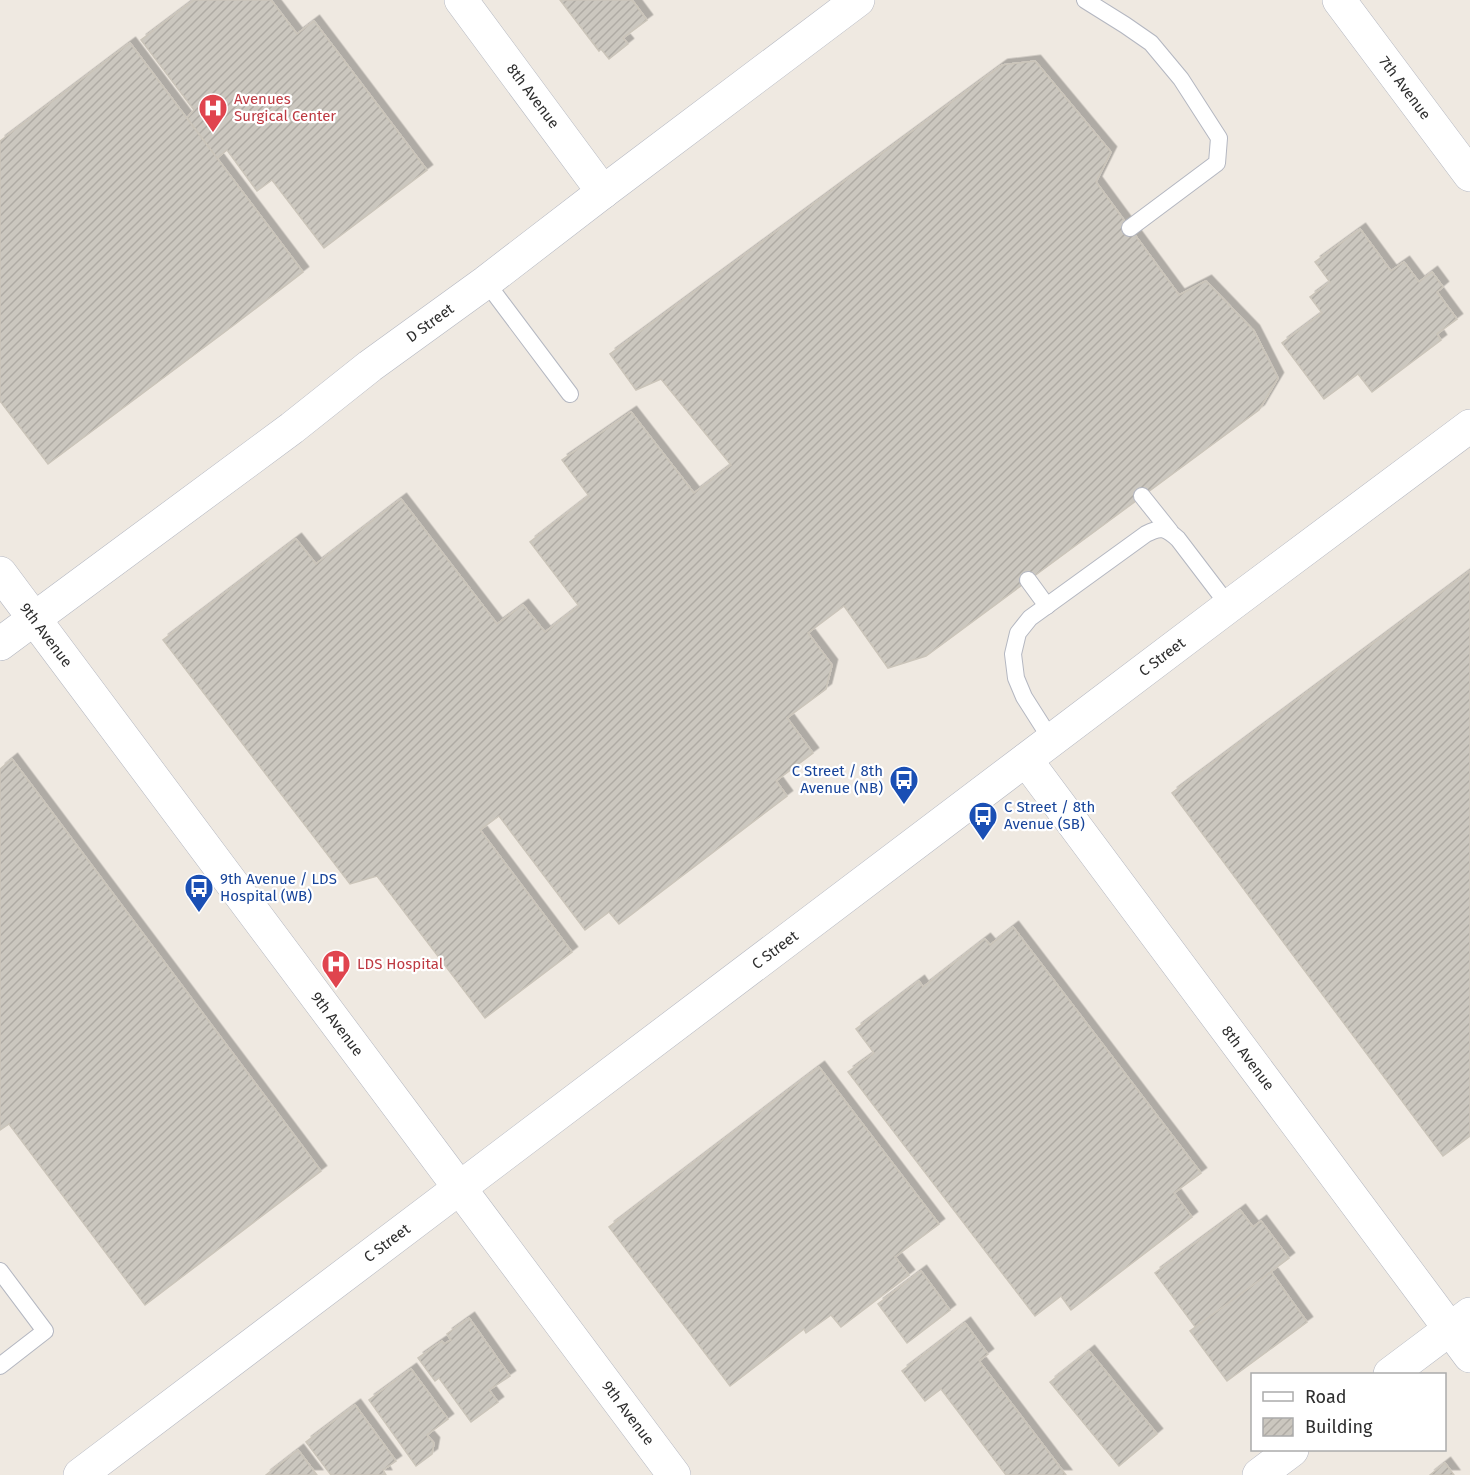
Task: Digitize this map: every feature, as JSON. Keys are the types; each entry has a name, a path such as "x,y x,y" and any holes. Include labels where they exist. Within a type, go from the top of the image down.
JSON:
{"street":[{"name":"8th Avenue","path":"461,0 603,192"},
{"name":"D Street","path":"0,644 292,428 370,366 486,282 858,0"},
{"name":"7th Avenue","path":"1339,0 1470,175"},
{"name":"C Street","path":"80,1475 1470,426"},
{"name":"9th Avenue","path":"0,573 674,1475"},
{"name":"8th Avenue","path":"1026,760 1460,1321 1470,1356"},
{"path":"1391,1373 1460,1321"},
{"path":"1258,1475 1289,1451"}],"lane":[{"path":"1085,0 1151,43 1181,79 1219,138 1217,163 1130,228"},
{"path":"486,282 570,394"},
{"path":"1142,496 1179,539 1229,606"},
{"path":"1052,741 1023,697 1016,678 1013,654 1018,633 1030,618 1146,534 1155,529 1170,531"},
{"path":"1028,580 1047,606"},
{"path":"0,1271 45,1331 0,1366"}],"building":[{"path":"194,0 271,0 297,34 314,21 427,170 324,248 272,180 257,191 227,150 217,158 187,118 194,110 141,40"},
{"path":"560,0 632,0 647,20 623,38 628,44 609,59 601,49 599,51"},
{"path":"130,43 303,272 48,464 0,401 0,141"},
{"name":"LDS Hospital","path":"1035,61 1111,152 1096,182 1179,295 1206,281 1254,331 1278,378 1259,410 926,656 888,668 844,606 808,633 832,665 826,689 787,718 813,753 776,781 787,796 619,924 609,912 585,930 499,816 480,830 572,952 485,1018 377,876 350,884 163,640 296,539 316,564 401,499 497,624 523,605 545,632 579,606 530,542 589,496 562,460 631,412 694,493 731,465 661,379 636,390 610,354 1002,65"},
{"path":"1360,229 1391,271 1404,262 1419,282 1432,272 1443,287 1437,292 1457,319 1437,334 1441,340 1372,392 1358,374 1324,399 1282,343 1322,313 1310,297 1330,282 1315,262"},
{"path":"1470,571 1470,1136 1443,1156 1172,793"},
{"path":"12,759 321,1171 145,1305 9,1124 0,1130 0,769"},
{"path":"1013,927 1201,1173 1174,1193 1192,1217 1071,1310 1061,1296 1035,1316 848,1072 874,1053 856,1029 919,981 923,987 985,939 990,945"},
{"path":"819,1067 939,1224 895,1257 909,1275 841,1327 831,1315 806,1333 804,1329 730,1386 609,1227"},
{"path":"1240,1210 1253,1227 1261,1221 1289,1258 1196,1328 1155,1273"},
{"path":"921,1271 950,1310 907,1343 878,1304"},
{"path":"1271,1272 1307,1322 1227,1381 1190,1331"},
{"path":"469,1318 510,1376 489,1390 498,1402 471,1422 439,1378 435,1381 418,1358 442,1341 444,1344 451,1340 447,1334"},
{"path":"965,1323 988,1354 979,1361 1066,1475 1006,1475 941,1389 925,1401 902,1371"},
{"path":"1089,1351 1157,1434 1119,1466 1050,1382"},
{"path":"411,1369 448,1419 427,1435 434,1443 432,1454 416,1466 369,1400"},
{"path":"355,1405 396,1461 383,1470 386,1475 331,1475 306,1442"},
{"path":"298,1450 317,1475 266,1475"},
{"path":"1445,1463 1454,1475 1430,1475"}],"place":[{"name":"Avenues Surgical Center","path":"213,134"},
{"name":"C Street / 8th Avenue (NB)","path":"904,806"},
{"name":"C Street / 8th Avenue (SB)","path":"983,842"},
{"name":"9th Avenue / LDS Hospital (WB)","path":"199,914"},
{"name":"LDS Hospital","path":"336,990"}]}
